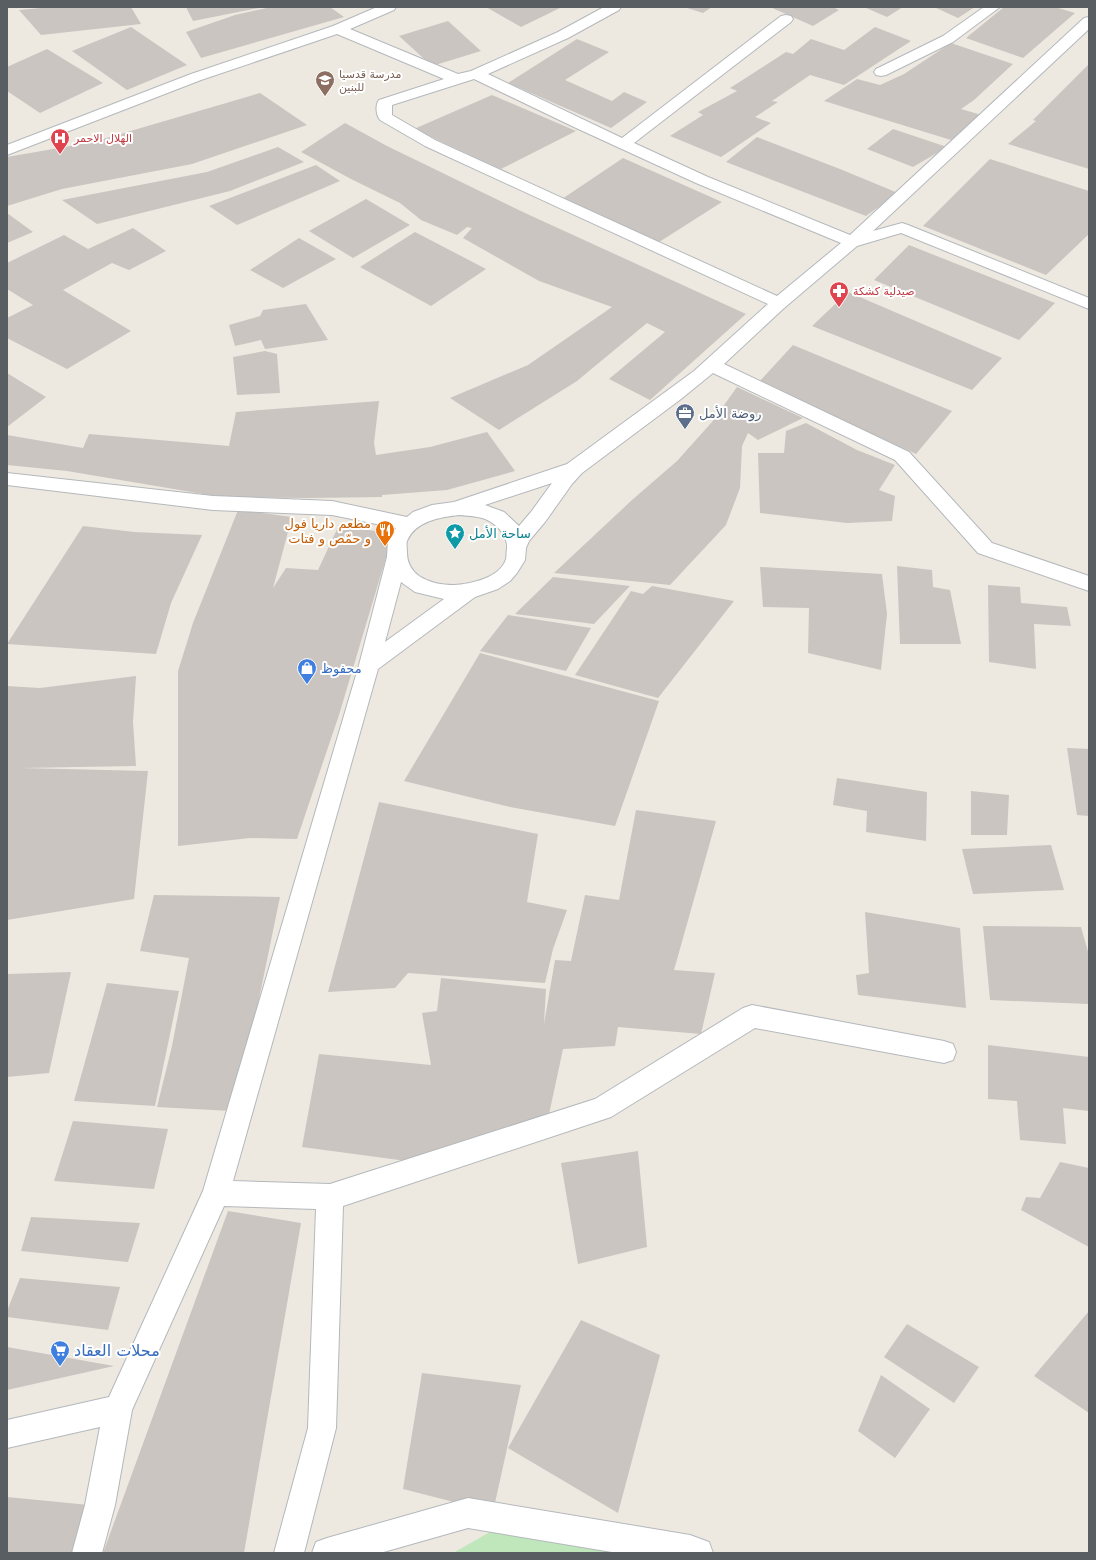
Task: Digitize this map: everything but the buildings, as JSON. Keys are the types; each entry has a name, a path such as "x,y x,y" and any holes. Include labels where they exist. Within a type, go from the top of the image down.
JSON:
{"street":[{"path":"7,150 196,77 338,29 389,7"},
{"path":"614,7 563,36 476,74 384,103 386,117 430,143 779,303"},
{"path":"881,72 948,39 993,7"},
{"path":"624,144 786,19"},
{"path":"397,557 402,570 414,581 429,589 448,593 468,592 489,586 505,574 515,560 517,544 574,468 712,366 779,303 852,242 1089,21"},
{"path":"338,29 457,79"},
{"path":"476,74 579,124 702,180 852,242 902,228 1089,304"},
{"path":"712,366 902,456 985,548 1089,584"},
{"path":"87,1553 100,1505 118,1409 216,1193 369,665 397,557 397,546 401,535 410,524 423,515 434,511 459,507 574,468"},
{"path":"7,479 213,503 332,508 410,524"},
{"path":"459,507 480,510 498,517 511,530 517,544"},
{"path":"369,665 468,592"},
{"path":"216,1193 330,1197 602,1109 752,1016 944,1052"},
{"path":"290,1553 322,1428 330,1197"},
{"path":"7,1434 118,1409"},
{"path":"327,1553 468,1513 690,1550 698,1553"}],"green space":[{"path":"504,1524 620,1553 453,1553"}],"place":[{"name":"مدرسة قدسيا للبنين","path":"325,97"},
{"name":"الهلال الاحمر","path":"60,155"},
{"name":"صيدلية كشكة","path":"839,308"},
{"name":"روضة الأمل","path":"685,430"},
{"name":"مطعم داريا فول و حمّص و فتات","path":"385,547"},
{"name":"ساحة الأمل","path":"455,550"},
{"name":"محفوظ","path":"307,685"},
{"name":"محلات العقاد","path":"60,1367"}]}
